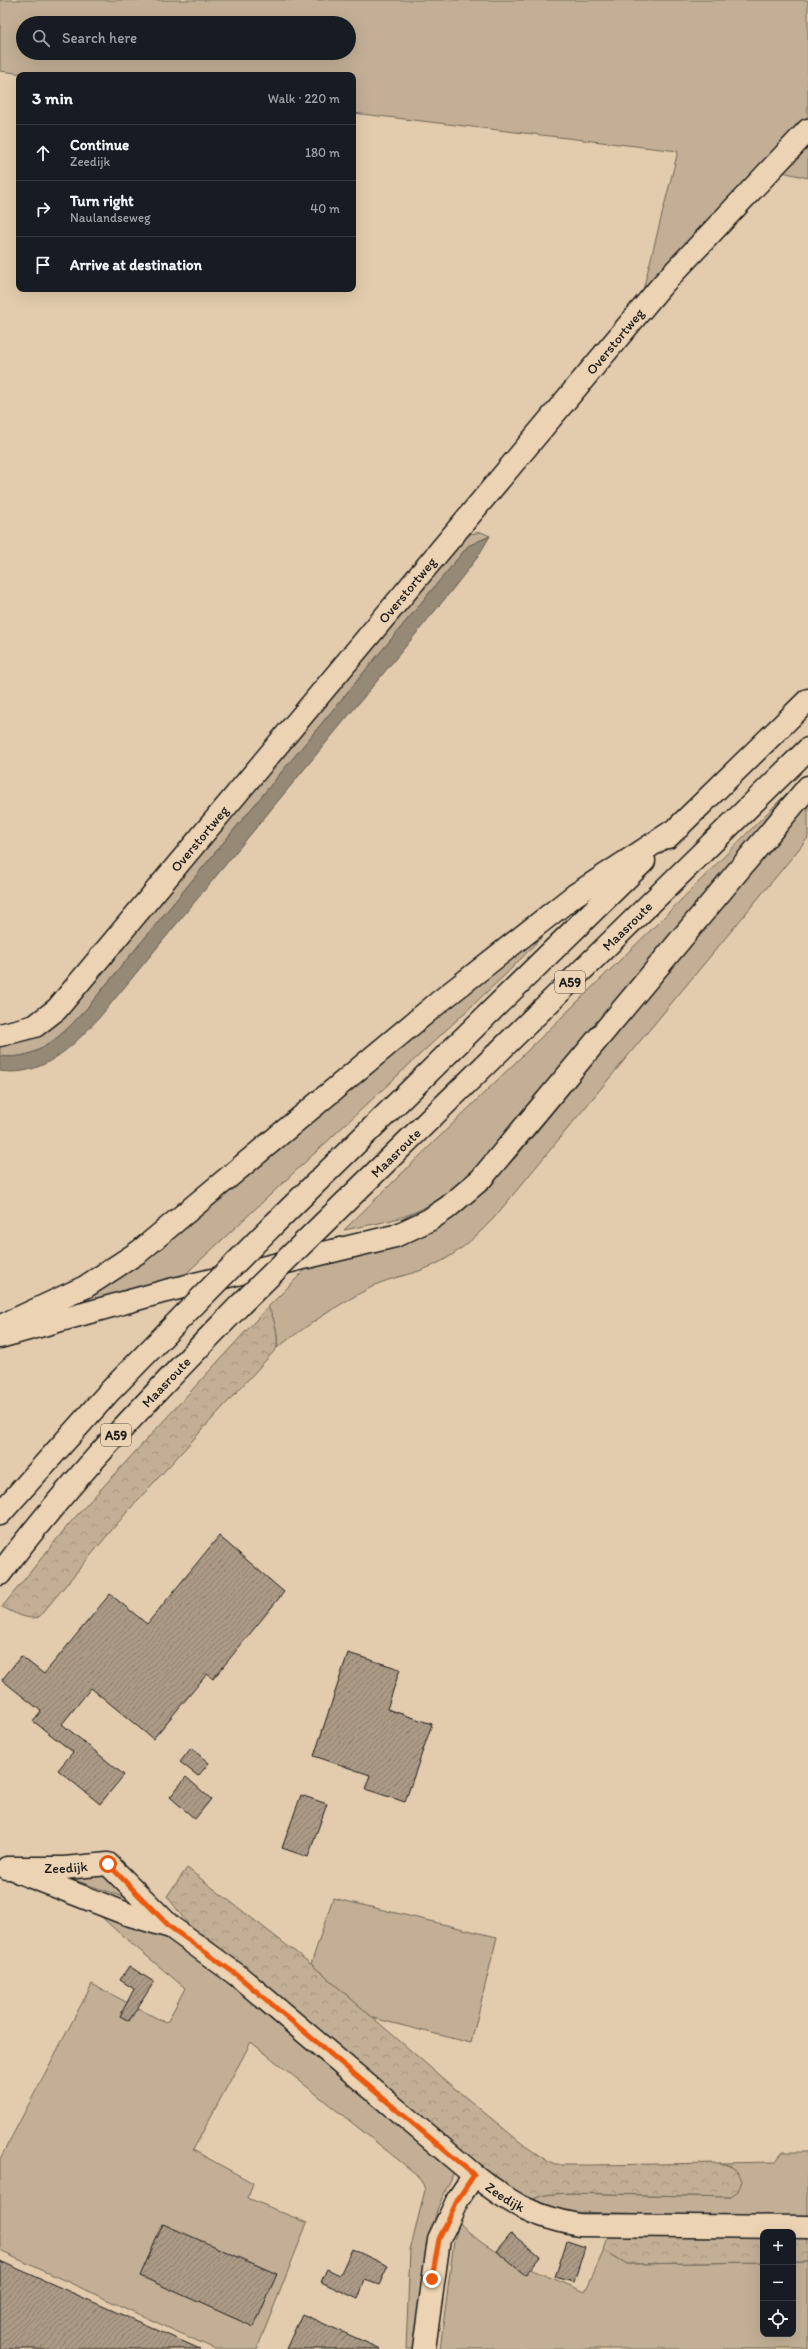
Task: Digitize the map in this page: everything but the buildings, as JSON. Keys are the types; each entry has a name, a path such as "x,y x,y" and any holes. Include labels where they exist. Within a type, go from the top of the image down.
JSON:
{"main road":[{"name":"Overstortweg","path":"0,1035 35,1026 57,1009 662,284 808,130"},
{"name":"A59","path":"0,1514 110,1391 273,1225 808,700"},
{"name":"Maasroute","path":"0,1574 70,1488 136,1413 241,1304 808,749"},
{"path":"0,1337 166,1291 375,1242 411,1229 447,1208 481,1179 808,786"},
{"name":"A59","path":"0,1326 85,1288 140,1251 439,1002 568,900 679,827"},
{"name":"Zeedijk","path":"3,1867 64,1868 108,1864 170,1927 237,1975 474,2175 510,2202 529,2213 550,2220 579,2225 808,2227"},
{"name":"Zeedijk","path":"3,1867 127,1914 170,1927"},
{"path":"424,2349 439,2239 458,2199 474,2175"}],"green space":[{"path":"0,0 808,0 808,116 729,197 641,298 678,151 356,113 356,72 16,73 0,71"},
{"path":"808,146 808,178 782,172"},
{"path":"481,532 490,536 468,546 87,1008 69,1027 49,1044 26,1055 14,1057 0,1056 0,1042 18,1041 465,535"},
{"path":"794,786 484,1161 446,1194 414,1213 381,1223 344,1230 660,921"},
{"path":"808,805 808,838 493,1219 461,1249 443,1261 422,1270 376,1285 322,1316 277,1348 276,1327 268,1307 312,1263 487,1185 516,1157 752,870"},
{"path":"582,896 506,974 175,1284 24,1325 120,1275"},
{"path":"268,1307 276,1327 277,1348 127,1512 39,1617 25,1617 2,1607 69,1524"},
{"path":"187,1868 311,1964 447,2082 525,2146 549,2162 556,2165 720,2163 728,2165 739,2174 742,2181 738,2192 731,2197 570,2193 543,2195 529,2202 509,2194 204,1935 193,1931 167,1896"},
{"path":"100,1871 146,1905 52,1872"},
{"path":"333,1898 497,1937 471,2043 373,2018 311,1964"},
{"path":"94,1910 180,1943 452,2172 453,2174 437,2210 429,2244 417,2349 406,2349 410,2251 425,2190 423,2184 416,2174 251,2042 193,2150 253,2183 248,2198 307,2223 257,2349 215,2349 0,2251 0,2159 92,1984 164,2022 168,2021 185,1988"},
{"path":"783,2152 808,2152 808,2217 569,2212 529,2202 543,2195 570,2193 731,2197 731,2166 720,2163 775,2162"},
{"path":"459,2222 472,2235 501,2255 585,2292 604,2250 627,2264 760,2262 760,2337 796,2337 796,2262 808,2262 808,2349 440,2349 454,2241"},
{"path":"609,2233 760,2235 760,2262 627,2264 604,2250"},
{"path":"796,2236 808,2236 808,2262 796,2262"}],"shaded area":[{"path":"490,536 477,558 448,595 99,1018 67,1049 56,1058 43,1065 30,1070 15,1072 0,1071 0,1056 14,1057 26,1055 49,1044 69,1027 87,1008 468,546"}],"route":[{"path":"108,1864 170,1927 237,1975 474,2175 458,2199 439,2239 432,2279"}]}
